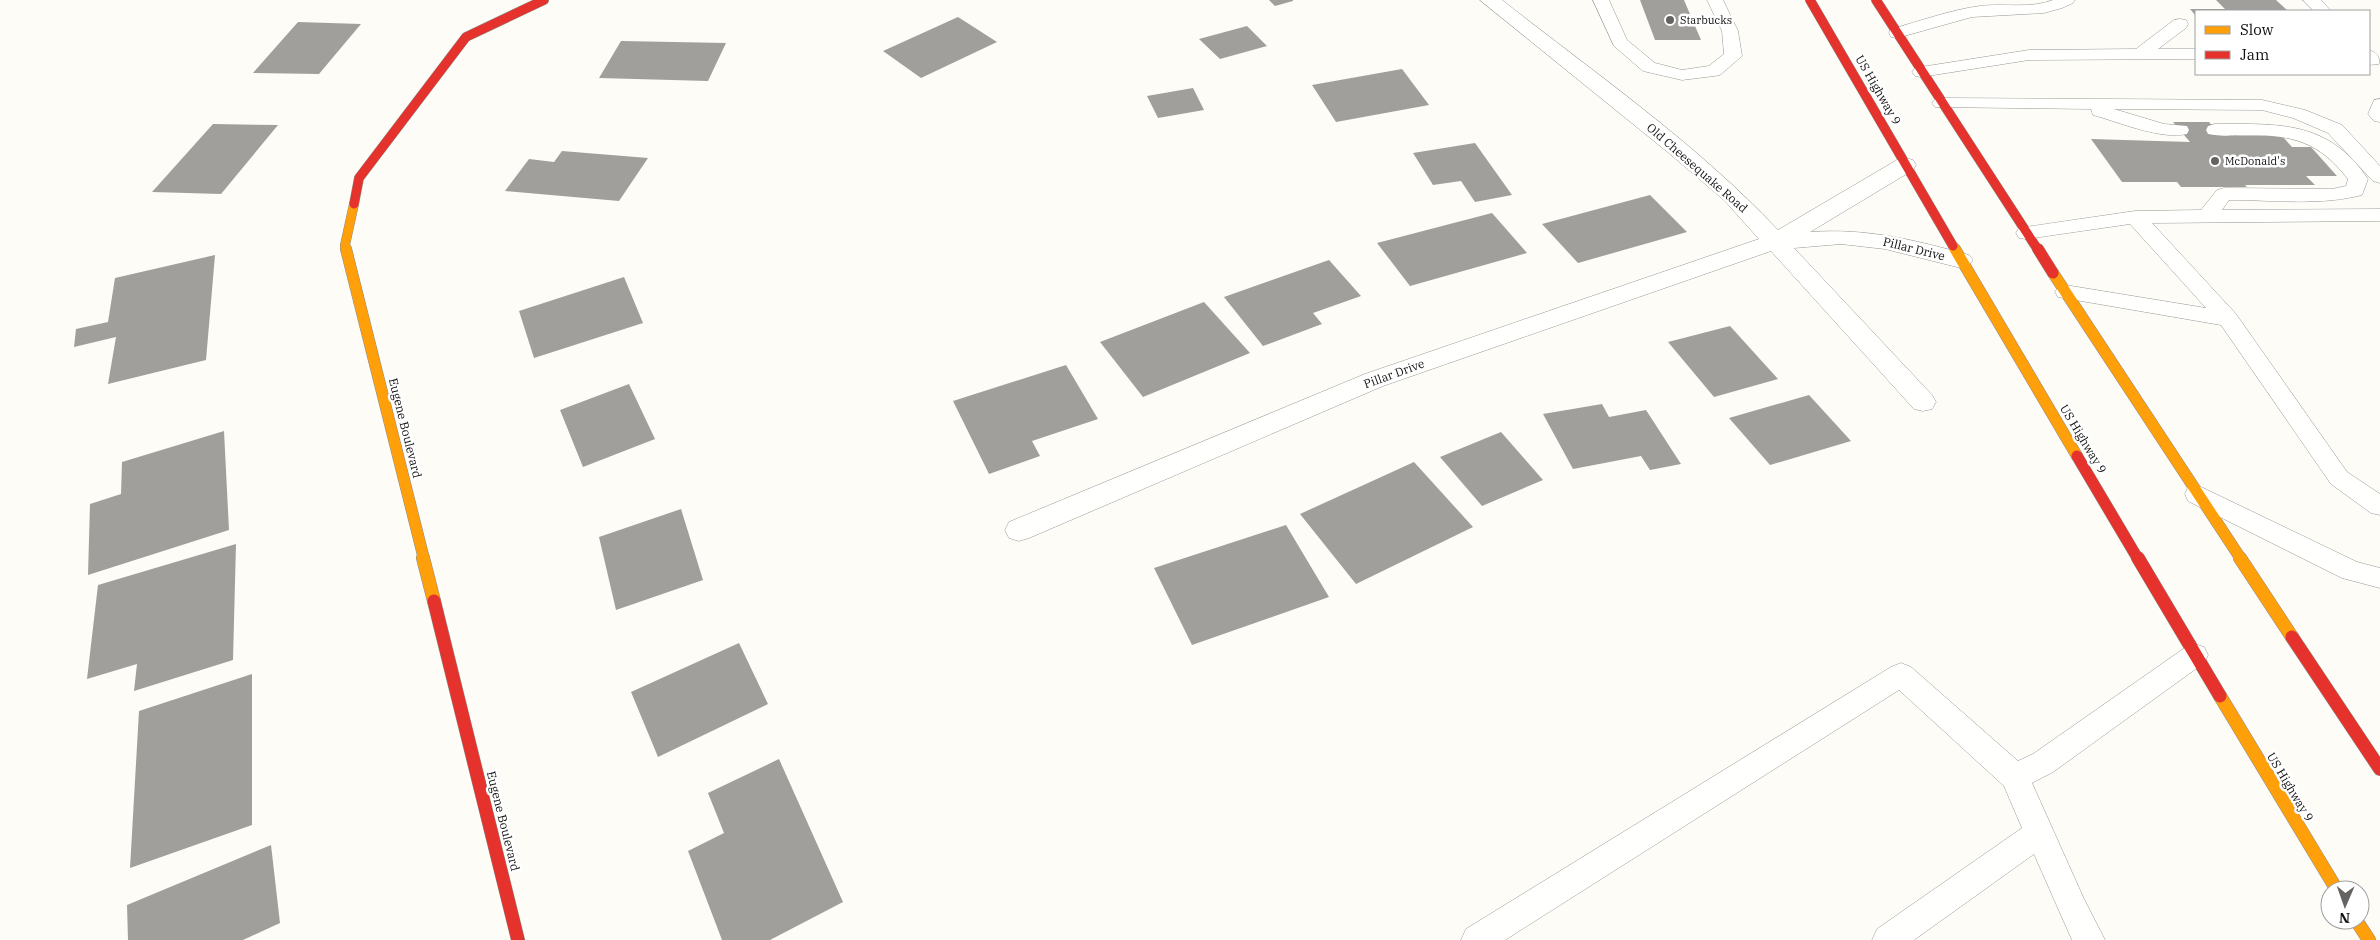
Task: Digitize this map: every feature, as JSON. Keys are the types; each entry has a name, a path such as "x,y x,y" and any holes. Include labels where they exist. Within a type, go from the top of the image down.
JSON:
{"main road":[{"name":"Eugene Boulevard","path":"518,940 345,245 359,178 466,37 544,0"},
{"name":"US Highway 9","path":"1810,0 1961,260 2331,880"},
{"path":"1876,0 2026,233 2380,770"}],"street":[{"name":"Old Cheesequake Road","path":"1490,0 1685,155 1733,196 1777,241 1923,402"},
{"name":"Pillar Drive","path":"1019,530 1374,380 1777,241 1905,165"},
{"name":"Pillar Drive","path":"1777,241 1841,237 1885,240 1961,260"}],"lane":[{"path":"1601,0 1620,42 1649,67 1682,75 1714,71 1733,56 1730,31 1715,0"},
{"path":"1897,33 1973,12 2012,6 2049,7 2068,0"},
{"path":"2311,0 2321,10"},
{"path":"2141,54 2175,19 2195,41"},
{"path":"1921,72 2029,55 2195,54"},
{"path":"1941,103 2262,105 2290,111 2335,129 2380,177"},
{"path":"2074,104 2139,124 2180,130"},
{"path":"2380,104 2377,114 2380,117"},
{"path":"2207,216 2224,194 2332,195 2355,191 2358,179 2333,149 2319,140 2291,130 2215,130"},
{"path":"2026,233 2135,217 2380,215"},
{"path":"2135,217 2228,319 2339,478 2380,506"},
{"path":"2065,292 2228,319"},
{"path":"2197,494 2351,571 2380,578"},
{"path":"2014,777 2043,762 2195,655"},
{"path":"1477,940 1901,675 2014,777 2073,910 2089,940"},
{"path":"1888,940 2039,833"}],"building":[{"path":"1269,0 1293,0 1293,1 1275,6"},
{"name":"Starbucks","path":"1640,0 1684,0 1701,40 1655,40"},
{"path":"2216,0 2276,0 2287,10 2195,10 2195,15 2190,9 2225,9"},
{"path":"958,17 997,42 921,78 883,51"},
{"path":"298,22 361,24 319,74 253,73"},
{"path":"1247,26 1267,46 1220,59 1199,39"},
{"path":"621,41 726,43 708,81 599,78"},
{"path":"1402,69 1429,105 1336,122 1312,85"},
{"path":"1193,88 1204,110 1158,118 1147,96"},
{"name":"McDonald's","path":"2173,122 2209,122 2220,136 2282,136 2292,147 2311,147 2337,176 2306,176 2315,185 2245,185 2247,187 2181,187 2177,182 2122,182 2091,139 2190,142"},
{"path":"213,124 278,125 221,194 152,192"},
{"path":"1475,143 1512,195 1475,202 1461,181 1433,185 1413,153"},
{"path":"562,151 648,158 619,201 505,191 529,159 554,162"},
{"path":"1650,195 1687,232 1578,263 1542,224"},
{"path":"1492,213 1527,253 1410,286 1377,243"},
{"path":"215,255 206,360 108,384 116,337 74,347 76,329 108,322 115,278"},
{"path":"1329,260 1361,296 1313,313 1322,324 1263,346 1224,297"},
{"path":"624,277 643,323 534,358 519,311"},
{"path":"1204,302 1250,353 1143,397 1100,342"},
{"path":"1730,326 1778,379 1714,397 1668,342"},
{"path":"1066,365 1098,419 1032,441 1040,456 989,474 953,401"},
{"path":"629,384 655,439 583,467 560,410"},
{"path":"1809,395 1851,441 1770,465 1729,418"},
{"path":"1602,404 1609,417 1646,410 1681,464 1650,470 1641,456 1573,469 1543,414"},
{"path":"224,431 229,530 88,575 90,504 121,494 122,462"},
{"path":"1501,432 1543,480 1482,506 1440,457"},
{"path":"1414,462 1473,527 1356,584 1300,514"},
{"path":"681,509 703,580 616,610 599,537"},
{"path":"1286,525 1329,597 1192,645 1154,568"},
{"path":"236,544 233,660 134,691 137,664 87,679 98,585"},
{"path":"739,643 768,704 658,757 631,692"},
{"path":"252,674 252,825 130,868 139,711"},
{"path":"779,759 843,902 770,940 722,940 688,851 724,833 708,793"},
{"path":"271,845 280,923 243,940 128,940 127,905"}],"traffic: slow":[{"path":"354,204 345,245 434,601"},
{"path":"1953,246 2077,456"},
{"path":"2053,273 2292,637"},
{"path":"2220,696 2331,880"},
{"path":"2362,930 2369,940"}],"traffic: jam":[{"path":"354,204 359,178 466,37 544,0"},
{"path":"1810,0 1953,246"},
{"path":"1876,0 2053,273"},
{"path":"2077,456 2220,696"},
{"path":"434,601 518,940"},
{"path":"2292,637 2380,769"}],"place":[{"name":"Starbucks","path":"1670,20"},
{"name":"McDonald's","path":"2215,161"}]}
